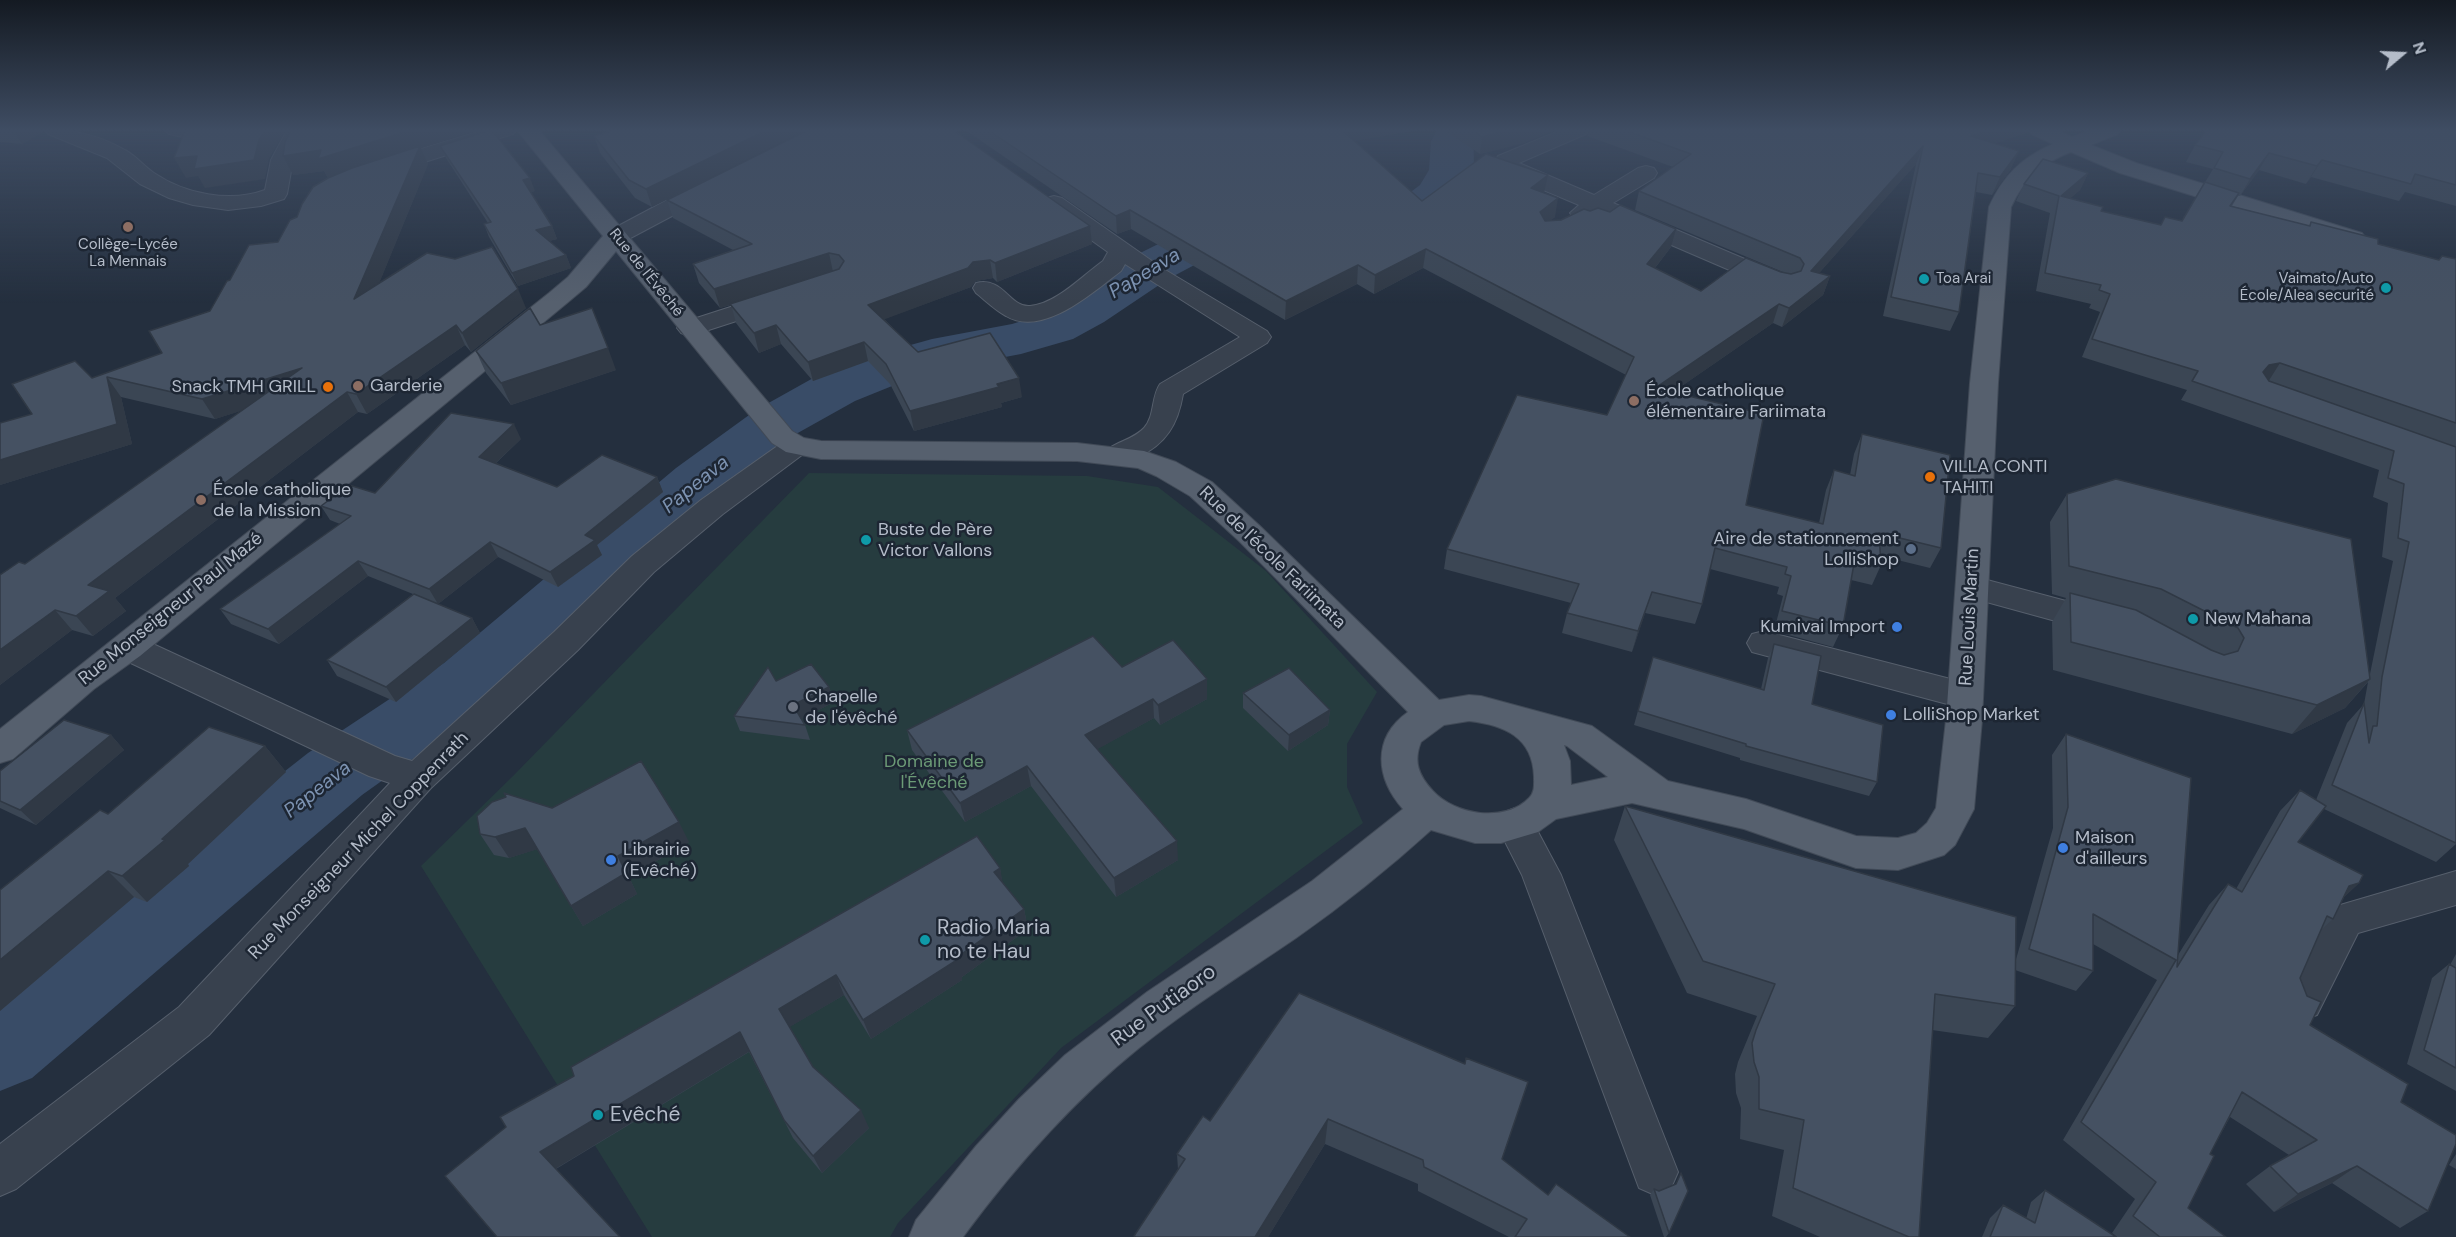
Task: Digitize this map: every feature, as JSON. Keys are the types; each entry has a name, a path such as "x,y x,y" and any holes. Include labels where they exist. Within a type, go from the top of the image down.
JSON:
{"main road":[{"name":"Rue de l'Évêché","path":"575,188 690,328 781,433"},
{"name":"Rue Louis Martin","path":"1511,717 1579,736 1658,793 1746,814 1856,852 1898,854 1930,844 1941,834 1956,809 1966,696 1984,383 2000,207 2010,188"},
{"path":"2192,188 2376,244"},
{"name":"Rue Monseigneur Paul Mazé","path":"0,749 82,680 128,647 571,287 615,237"},
{"name":"Rue de l'école Fariimata","path":"781,433 832,451 1077,452 1144,460 1166,469 1201,489 1324,606 1432,715"},
{"path":"1529,815 1555,789 1555,772 1551,757 1537,735 1511,717 1486,709 1447,710 1422,720 1407,735 1400,748 1399,762 1400,775 1409,791 1427,810 1442,820 1461,826 1480,830 1506,828 1529,815 1605,792 1632,788 1658,793"},
{"name":"Rue Putiaoro","path":"933,1237 982,1172 1037,1113 1105,1049 1184,989 1263,938 1349,876 1389,845 1427,810"}],"street":[{"path":"165,188 204,200 242,203 265,200 276,194 277,188"},
{"path":"615,237 710,188"},
{"path":"1558,188 1784,284"},
{"path":"1559,227 1623,188"},
{"path":"1037,192 1136,261 1258,336 1170,390 1159,431 1139,446 1116,456"},
{"path":"985,288 1016,312 1032,314 1060,304 1112,266 1136,261"},
{"path":"690,328 802,291"},
{"name":"Rue Monseigneur Michel Coppenrath","path":"0,1173 194,1021 418,778 566,641 643,564 712,507 781,433"},
{"path":"1972,586 2129,628"},
{"path":"1764,643 1966,696"},
{"path":"128,647 382,766 418,778"},
{"path":"1529,815 1541,874 1655,1172"},
{"path":"2302,1001 2344,920 2456,888"}],"green space":[{"name":"Domaine de l'Évêché","path":"809,473 1087,476 1158,487 1266,571 1377,692 1347,744 1347,787 1363,823 1061,1048 898,1223 890,1237 652,1237 421,866 514,775"}],"building":[{"path":"313,188 402,188 354,299 427,253 455,259 492,247 518,289 462,333 456,325 356,394 347,392 88,585 109,591 76,616 55,610 0,650 0,575 19,562 25,564 302,368 202,399 107,377 117,424 0,460 0,423 32,414 12,384 75,361 92,378 162,353 149,331 210,311 249,245 278,242 290,220 297,217"},
{"path":"468,188 528,188 552,226 536,230 566,255 512,273 484,224 491,222"},
{"path":"692,188 1035,188 1090,226 995,263 990,260 973,262 968,268 868,305 918,352 990,333 1019,378 997,384 999,387 910,411 886,364 864,342 808,362 776,325 754,333 730,304 839,269 844,261 839,255 829,253 714,289 693,264 752,244 667,200"},
{"path":"1074,188 1407,188 1422,201 1440,188 1531,188 1558,198 1540,212 1545,221 1561,220 1584,209 1590,211 1598,208 1610,212 1620,205 1676,229 1647,264 1701,291 1746,258 1791,274 1801,271 1804,264 1800,258 1639,191 1644,188 1886,188 1811,271 1830,276 1789,308 1779,304 1655,388 1764,414 1746,505 1823,524 1834,470 1855,476 1862,434 1950,455 1941,548 1879,533 1881,565 1855,558 1843,626 1782,611 1791,576 1785,574 1787,567 1715,548 1702,604 1652,592 1638,631 1567,613 1579,584 1447,549 1517,395 1607,415 1634,357 1426,249 1375,275 1358,265 1286,301 1130,210 1116,216"},
{"path":"1914,188 1976,188 1959,312 1891,297"},
{"path":"2035,188 2071,188 2061,196 2103,207 2101,211 2161,225 2165,217 2182,221 2202,188 2223,188 2239,193 2230,206 2310,226 2311,222 2378,239 2378,244 2439,260 2442,256 2456,259 2456,423 2280,363 2269,365 2263,372 2269,381 2456,447 2456,843 2332,785 2364,703 2369,743 2373,726 2377,726 2382,677 2409,542 2398,538 2404,484 2388,478 2394,451 2192,381 2198,371 2092,339 2110,294 2099,290 2101,285 2045,273 2059,196"},
{"path":"530,308 540,325 592,308 608,348 501,383 476,351"},
{"path":"451,413 514,424 479,457 557,487 602,455 657,477 585,535 595,540 550,572 490,542 429,589 358,561 268,629 220,609 351,516 321,506 349,485 375,493"},
{"name":"New Mahana","path":"2116,479 2351,539 2370,679 2317,705 2071,642 2070,593 2136,610 2224,655 2238,651 2244,638 2238,628 2161,589 2069,566 2067,494"},
{"path":"414,594 472,618 386,687 327,660"},
{"path":"1093,636 1122,667 1173,640 1207,679 1158,705 1153,699 1085,735 1177,841 1114,878 1027,766 960,803 907,730"},
{"path":"1774,644 1821,656 1812,704 1883,725 1877,782 1746,746 1746,744 1638,711 1653,657 1764,690"},
{"path":"811,664 829,687 793,705 805,725 734,716 768,667 776,681"},
{"path":"1289,668 1330,710 1289,735 1243,693"},
{"path":"64,720 111,735 20,810 0,801 0,771"},
{"path":"209,727 265,746 162,839 165,840 122,876 108,871 0,960 0,890 100,810 108,814"},
{"path":"2066,734 2191,778 2177,967 2228,884 2242,892 2300,790 2326,806 2298,842 2363,875 2359,883 2349,886 2333,919 2327,916 2300,978 2307,996 2321,1002 2310,1025 2408,1084 2401,1102 2456,1135 2456,1144 2428,1211 2357,1166 2298,1194 2270,1166 2317,1140 2242,1092 2210,1154 2214,1156 2188,1208 2226,1237 2160,1237 2133,1216 2156,1182 2081,1122 2176,960 2093,914 2093,971 2029,949 2068,807"},
{"path":"641,761 679,822 618,856 626,873 571,906 525,828 495,837 480,834 477,816 492,802 506,797 504,793 552,808"},
{"path":"1625,806 2016,917 2015,1006 1935,994 1919,1237 1909,1237 1793,1188 1804,1120 1759,1109 1759,1077 1754,1062 1752,1043 1775,984 1703,961"},
{"path":"977,836 1000,868 994,872 1024,909 956,958 957,960 863,1020 836,975 779,1009 813,1067 861,1110 813,1156 784,1120 740,1032 540,1152 620,1237 497,1237 445,1176 506,1127 500,1117 574,1076 571,1067"},
{"path":"2449,964 2456,968 2456,1068 2424,1050"},
{"path":"1299,993 1465,1064 1466,1058 1528,1082 1502,1159 1548,1195 1556,1184 1630,1237 1515,1237 1527,1219 1424,1167 1423,1160 1328,1119 1255,1237 1134,1236 1185,1159 1177,1154 1203,1116 1210,1121"},
{"path":"1681,1173 1688,1191 1669,1233 1654,1189 1659,1191 1676,1184"},
{"path":"2045,1190 2116,1237 1990,1237 2003,1205 2035,1223"}],"waterway":[{"name":"Papeava","path":"1364,217 1382,218 1402,215 1420,207 1443,188"},
{"name":"Papeava","path":"0,1049 335,774 469,682 697,482 776,422 835,389 883,370 932,355 1021,338 1054,328 1086,311 1150,268 1234,225 1260,218"}],"place":[{"name":"Collège-Lycée La Mennais","path":"128,227"},
{"name":"Toa Arai","path":"1924,279"},
{"name":"Vaimato/Auto École/Alea securité","path":"2386,288"},
{"name":"Garderie","path":"358,386"},
{"name":"Snack TMH GRILL","path":"328,387"},
{"name":"École catholique élémentaire Fariimata","path":"1634,401"},
{"name":"VILLA CONTI TAHITI","path":"1930,477"},
{"name":"École catholique de la Mission","path":"201,500"},
{"name":"Buste de Père Victor Vallons","path":"866,540"},
{"name":"Aire de stationnement LolliShop","path":"1911,549"},
{"name":"New Mahana","path":"2193,619"},
{"name":"Kumivai Import","path":"1897,627"},
{"name":"Chapelle de l'évêché","path":"793,707"},
{"name":"LolliShop Market","path":"1891,715"},
{"name":"Maison d'ailleurs","path":"2063,848"},
{"name":"Librairie (Evêché)","path":"611,860"},
{"name":"Radio Maria no te Hau","path":"925,940"},
{"name":"Evêché","path":"598,1115"}]}
